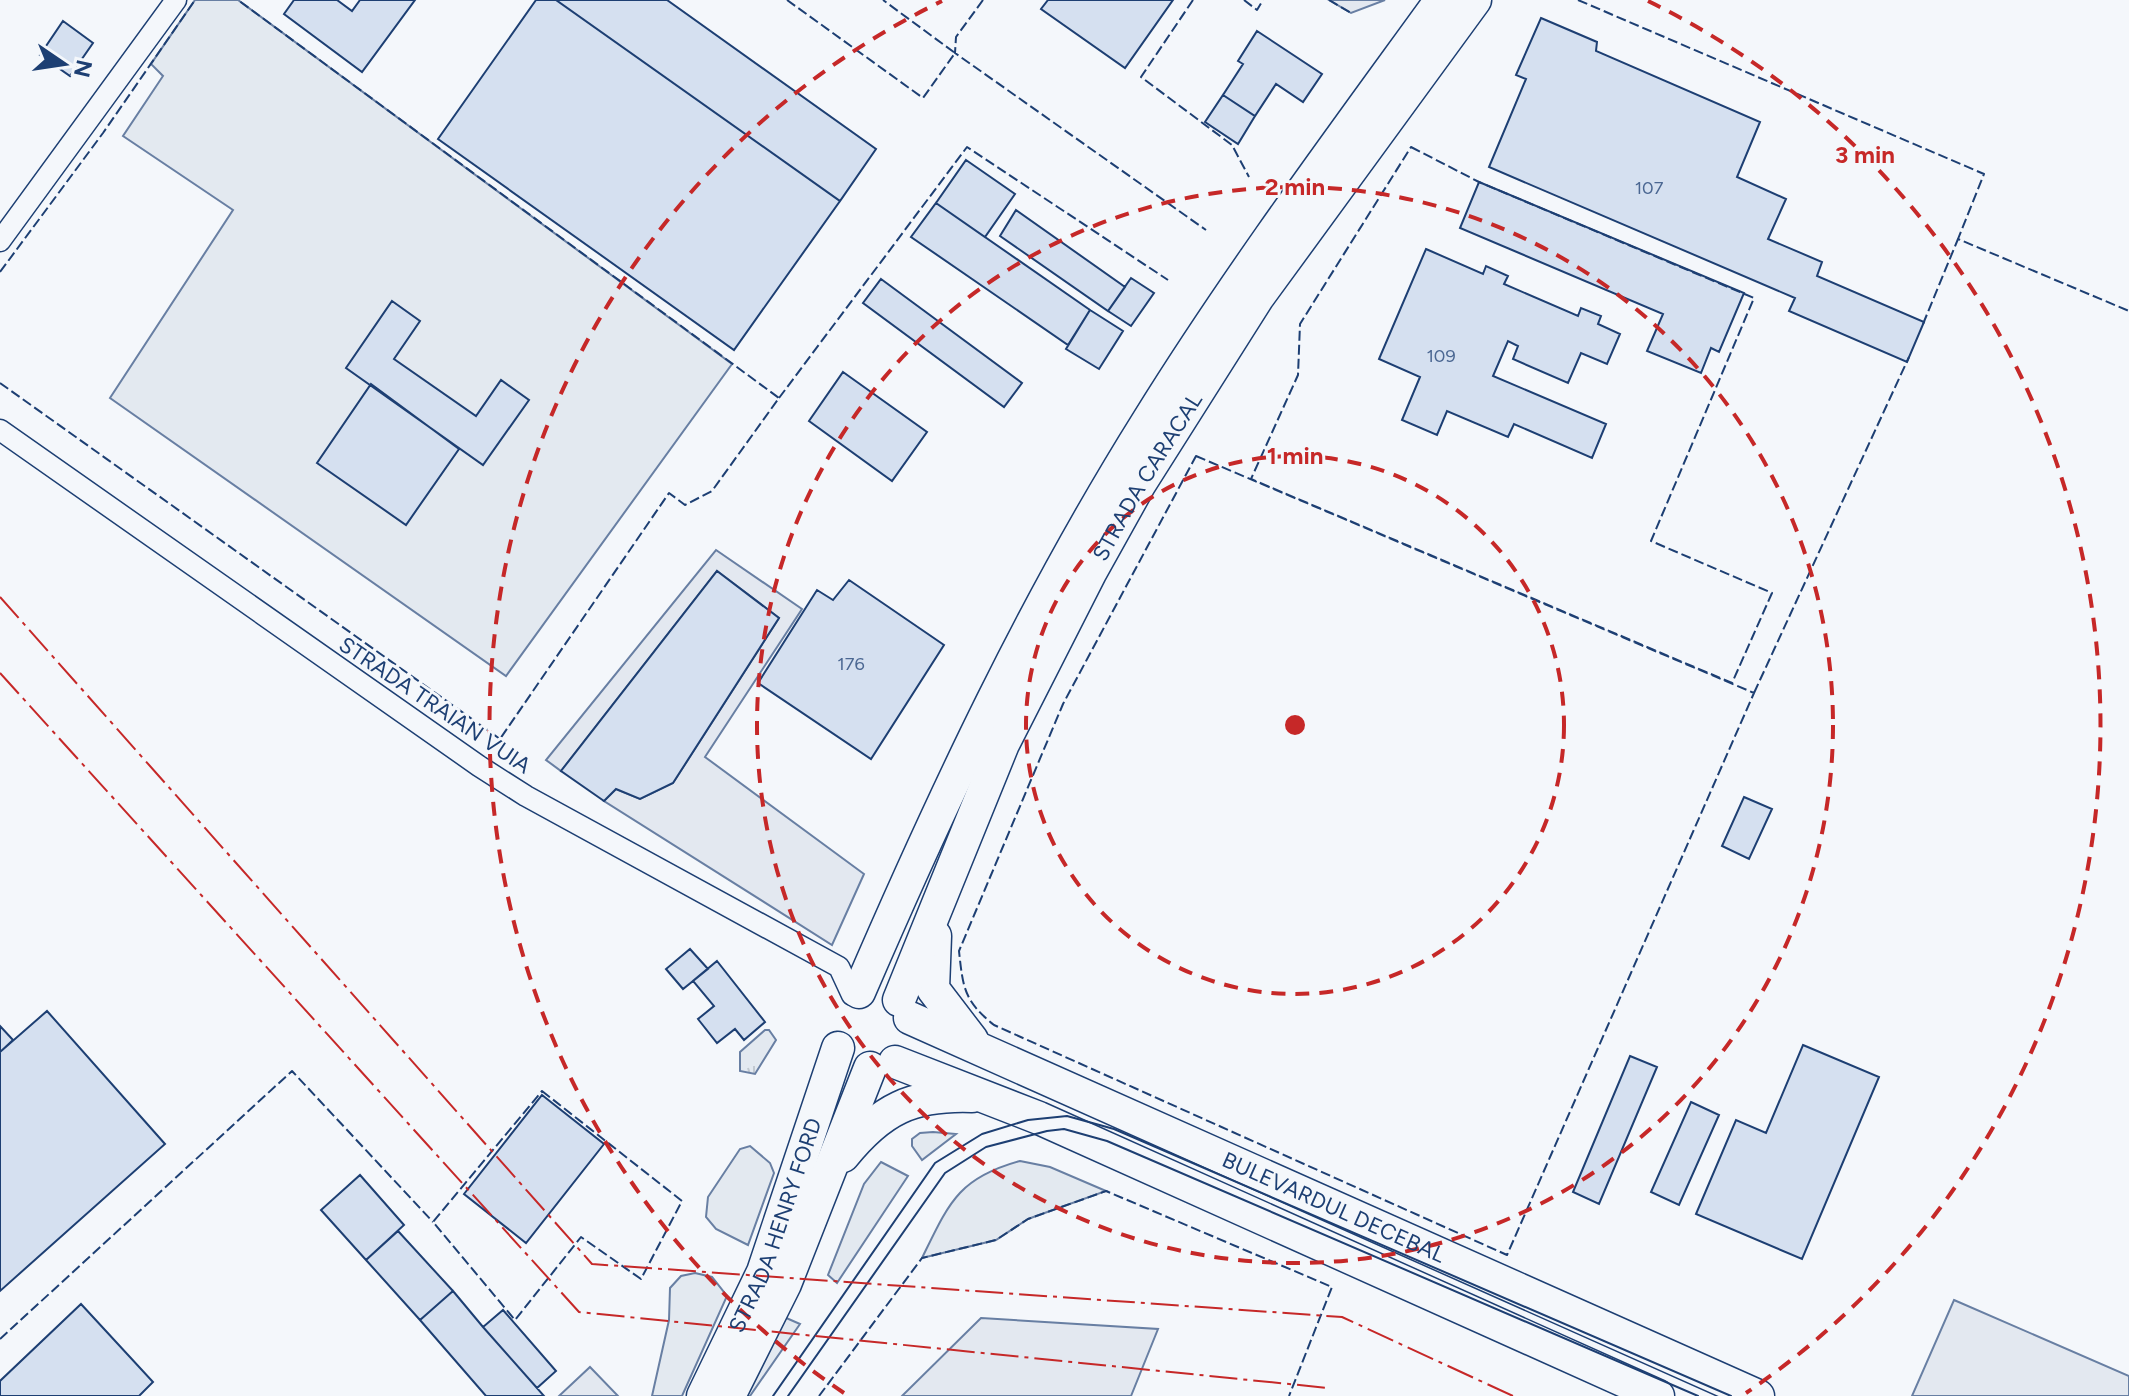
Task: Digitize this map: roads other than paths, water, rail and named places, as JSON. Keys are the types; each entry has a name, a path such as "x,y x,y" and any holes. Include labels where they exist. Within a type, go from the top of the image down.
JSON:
{"main road":[{"name":"STRADA CARACAL","path":"855,994 998,685 1091,516 1215,318 1441,0"},
{"name":"STRADA CARACAL","path":"904,1009 949,875 1003,744 1090,573 1139,485 1258,297 1475,0"},
{"path":"949,875 932,956 933,989 977,1046"},
{"path":"887,992 904,1009 909,1042 882,1065 846,1059 838,1048 834,1038 835,1016 855,994 887,992"},
{"name":"BULEVARDUL DECEBAL","path":"904,1009 977,1046 1291,1190 1758,1396"},
{"name":"STRADA HENRY FORD","path":"703,1396 763,1272 838,1048"},
{"name":"BULEVARDUL DECEBAL","path":"882,1065 987,1096 1658,1396"},
{"name":"STRADA HENRY FORD","path":"729,1396 785,1284 827,1178 882,1065"},
{"path":"827,1178 866,1130 900,1106 938,1096 987,1096"}],"street":[{"path":"0,241 176,0"},
{"name":"STRADA TRAIAN VUIA","path":"0,430 479,766 526,796 839,967 855,994"}],"tram line":[{"path":"773,1396 935,1163 982,1134 1028,1120 1067,1116 1114,1129 1731,1396"},
{"path":"788,1396 945,1173 986,1147 1064,1129 1107,1141 1698,1396"}]}
